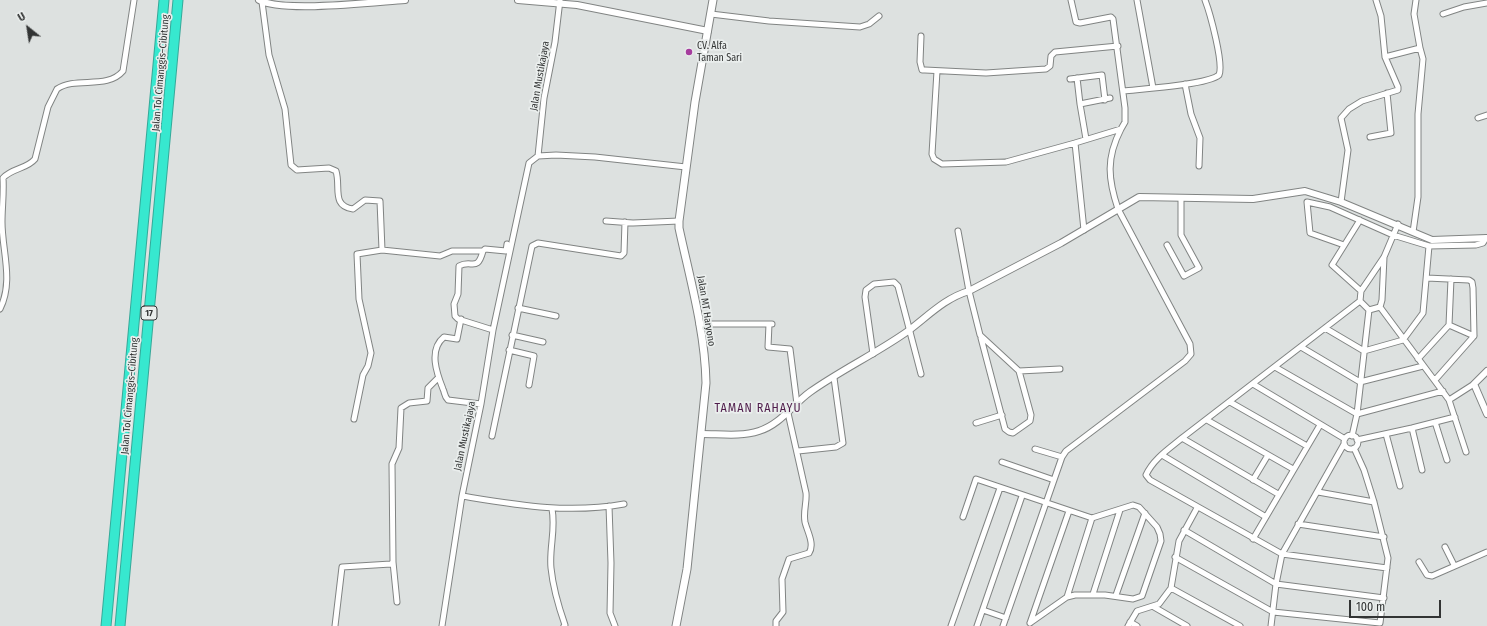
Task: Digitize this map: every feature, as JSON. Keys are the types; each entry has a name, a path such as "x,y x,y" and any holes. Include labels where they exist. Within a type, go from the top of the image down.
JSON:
{"highway":[{"name":"Jalan Tol Cimanggis–Cibitung","path":"106,626 164,0"},
{"name":"Jalan Tol Cimanggis–Cibitung","path":"120,626 178,0"}],"main road":[{"name":"Jalan MT Haryono","path":"676,626 687,569 702,434 706,375 695,296 680,233 679,221 695,102 713,0"}],"street":[{"path":"0,309 3,302 7,276 2,223 3,178 10,172 32,163 35,158 48,108 57,90 76,84 105,81 118,77 123,72 134,0"},
{"path":"382,250 380,201 365,200 353,209 344,207 339,201 336,171 329,168 297,170 291,165 285,109 269,54 261,1 300,6 405,0"},
{"path":"518,0 560,1 708,31"},
{"path":"1003,626 1045,503 1062,457 1066,451 1185,362 1191,354 1190,344 1118,209 1114,196 1110,169 1111,151 1126,120 1124,90 1118,46 1112,18 1080,23 1076,22 1071,0"},
{"path":"1137,0 1153,88"},
{"path":"1124,90 1185,84 1216,78 1220,73 1216,38 1205,0"},
{"path":"1341,202 1348,150 1341,118 1343,113 1362,101 1387,92 1396,91 1398,87 1385,57 1381,16 1376,0"},
{"path":"1413,232 1418,197 1418,114 1423,60 1414,14 1416,0"},
{"name":"Jalan Mustikajaya","path":"538,156 544,98 555,42 560,1"},
{"path":"1443,14 1464,7 1487,3"},
{"path":"711,14 769,21 860,28 869,24 879,16"},
{"path":"921,36 921,67 924,70 937,71 986,73 1046,69 1050,66 1051,56 1055,52 1118,46"},
{"path":"1385,57 1420,48"},
{"path":"937,71 932,154 937,162 942,164 1006,162 1120,130"},
{"path":"1070,79 1102,75 1108,99 1080,104"},
{"path":"1077,78 1086,139"},
{"path":"1185,84 1191,114 1200,138 1199,166"},
{"path":"1370,137 1391,132 1387,92"},
{"path":"1478,118 1487,115"},
{"path":"1075,143 1084,230"},
{"path":"354,419 363,375 368,366 371,353 370,341 360,306 357,256 360,253 382,250 440,256 452,251 483,251 485,249 506,250 527,162 538,156 582,156 686,167"},
{"name":"Jalan Mustikajaya","path":"442,626 462,496 481,404 493,330 527,170 532,160"},
{"path":"702,434 751,433 768,427 788,413 809,393 909,330 946,301 969,291 1084,230 1140,197 1253,199 1305,191 1341,202 1398,224 1424,238 1438,240 1487,238"},
{"path":"1167,245 1184,276 1199,268 1181,235 1182,198"},
{"path":"1344,245 1310,233 1307,202 1330,207 1393,235 1429,246 1476,245 1483,243 1487,238"},
{"path":"1360,220 1332,265 1361,291"},
{"path":"606,221 679,221"},
{"path":"492,436 512,335 533,244 538,243 621,256 624,253 625,222"},
{"path":"1387,568 1282,554 1196,508 1146,475 1149,469 1162,455 1182,438 1360,301 1361,291 1384,257 1398,224"},
{"path":"958,231 969,291 980,336 1006,429 1013,433 1030,421 1031,415 1019,371 980,336"},
{"path":"1325,328 1364,350 1403,340 1423,313 1429,246"},
{"path":"483,251 481,259 476,265 459,266 458,291 454,310 456,318 493,330"},
{"path":"1384,257 1384,289 1380,307 1449,400 1466,452"},
{"path":"1427,278 1469,280 1472,282 1474,336 1435,380"},
{"path":"1418,359 1449,325 1451,279"},
{"path":"873,354 865,297 866,290 870,286 891,281 896,284 921,374"},
{"path":"1360,301 1369,310"},
{"path":"1369,310 1380,307"},
{"path":"518,308 556,316"},
{"path":"1271,626 1276,584 1282,554 1345,442 1352,436 1369,310"},
{"path":"461,319 457,339 444,337 440,341 435,362 438,378 444,396 448,400 481,404"},
{"path":"699,324 771,324 768,346 790,349 797,404"},
{"path":"1449,325 1474,336"},
{"path":"512,335 543,342"},
{"path":"1301,347 1360,382 1423,366"},
{"path":"509,350 534,356 529,385"},
{"path":"1275,367 1356,414 1443,390"},
{"path":"1019,371 1060,369"},
{"path":"1449,400 1474,384 1487,371"},
{"path":"397,602 393,562 392,464 399,448 401,408 408,403 427,402 428,388 438,378"},
{"path":"798,451 836,447 843,443 834,378"},
{"path":"1253,384 1345,442 1347,448 1354,448"},
{"path":"1474,384 1487,414"},
{"path":"1230,402 1307,446"},
{"path":"776,626 778,618 783,612 782,579 789,559 809,553 811,547 803,513 807,503 806,493 798,451 788,413"},
{"path":"976,423 1002,415"},
{"path":"1357,440 1455,417"},
{"path":"1207,420 1293,469"},
{"path":"1434,422 1447,460"},
{"path":"1253,539 1278,494 1320,425"},
{"path":"1412,428 1422,470"},
{"path":"1386,434 1400,486"},
{"path":"1352,436 1357,440"},
{"path":"1182,438 1278,494"},
{"path":"1354,448 1357,444 1357,440"},
{"path":"1175,557 1272,612 1379,624 1382,622 1387,568 1384,537 1374,502 1354,448"},
{"path":"1035,449 1062,457"},
{"path":"1162,455 1266,517"},
{"path":"1253,480 1268,455"},
{"path":"1002,462 1054,480"},
{"path":"963,517 976,479 1022,496 1092,518 1133,506 1140,507 1157,527 1161,541 1142,596 1138,598 1093,594 1068,597 1030,624"},
{"path":"951,626 1000,488"},
{"path":"1318,492 1374,502"},
{"path":"462,496 552,509 624,504"},
{"path":"977,626 1022,496"},
{"path":"609,506 611,563 610,614 615,626"},
{"path":"1137,626 1129,624 1137,611 1154,607 1164,599 1171,588 1175,557 1184,530 1196,508"},
{"path":"552,509 554,538 551,553 552,581 555,596 565,625 564,626"},
{"path":"1093,594 1120,510"},
{"path":"1030,624 1069,511"},
{"path":"1116,596 1145,513"},
{"path":"1068,597 1092,518"},
{"path":"1298,524 1384,537"},
{"path":"1184,530 1276,584 1384,598"},
{"path":"1445,547 1454,565"},
{"path":"1419,562 1430,576 1487,552"},
{"path":"335,626 342,567 391,564 393,562"},
{"path":"1171,588 1240,626"},
{"path":"1154,607 1187,626"},
{"path":"983,610 1006,618"}],"place":[{"name":"CV. Alfa Taman Sari","path":"689,52"}],"district":[{"name":"TAMAN RAHAYU","path":"758,409"}]}
